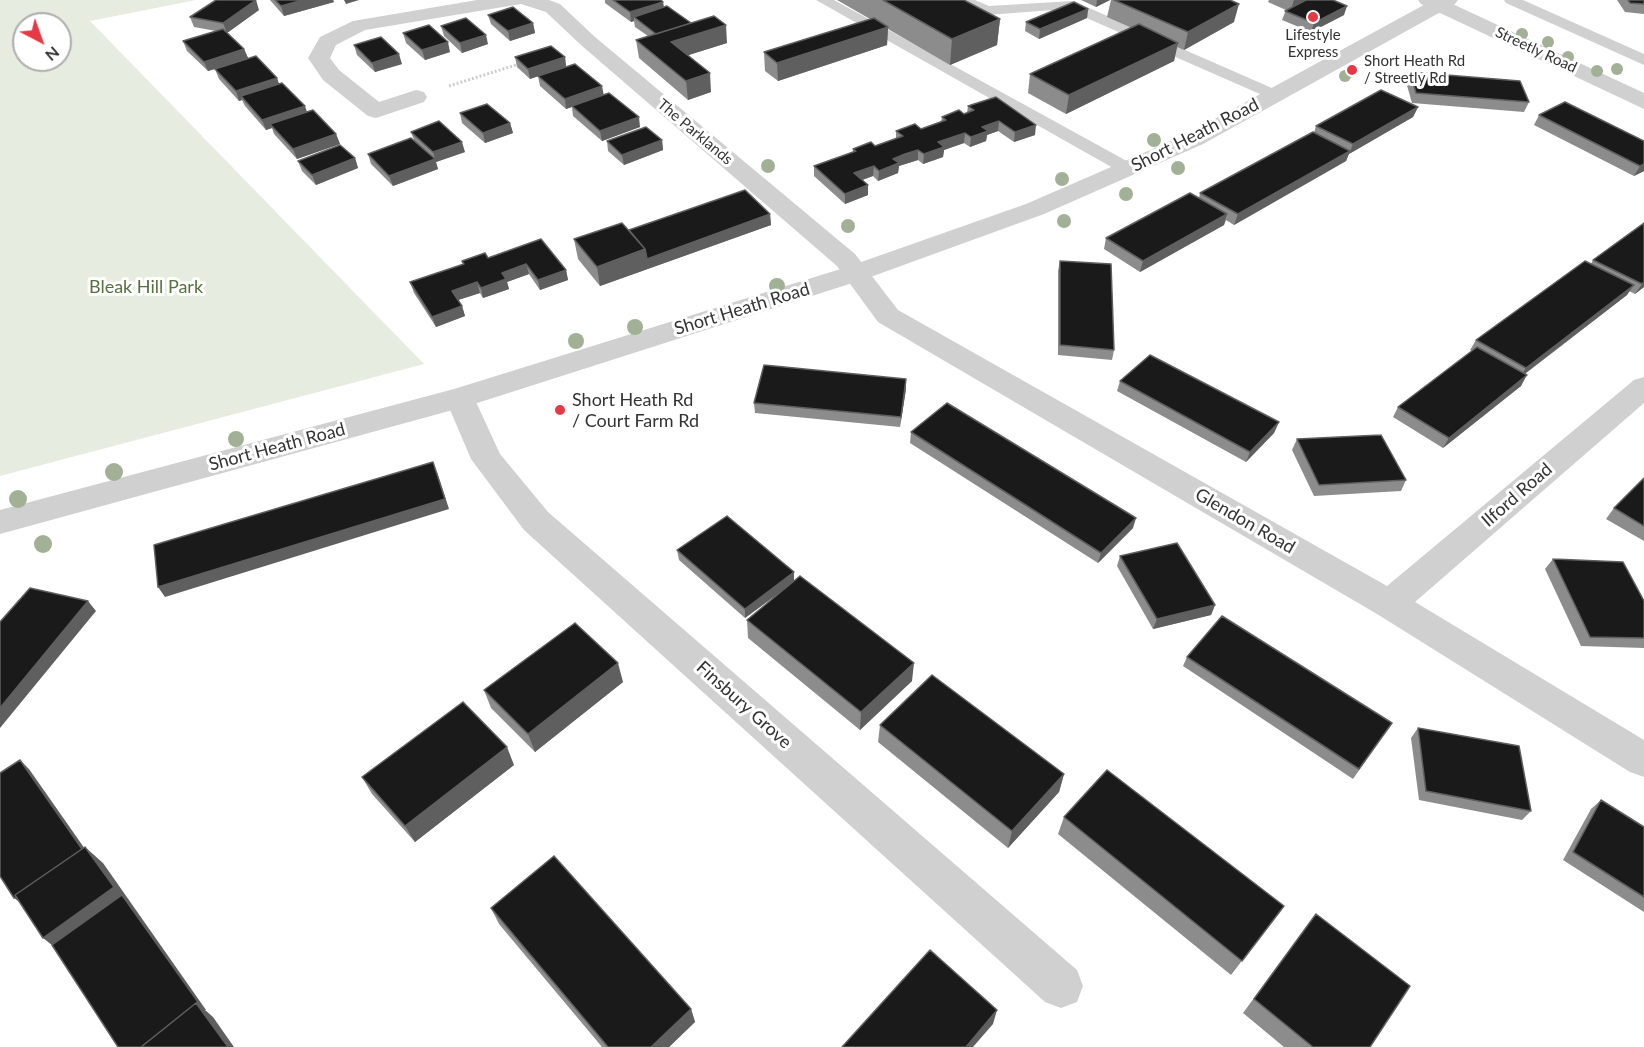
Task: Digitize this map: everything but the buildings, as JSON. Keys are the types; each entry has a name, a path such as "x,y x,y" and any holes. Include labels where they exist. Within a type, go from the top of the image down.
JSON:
{"street":[{"path":"416,97 376,111 331,75 319,58 327,41 360,25 515,0"},
{"name":"The Parklands","path":"528,0 553,8 588,41 846,260 856,273"},
{"name":"Short Heath Road","path":"0,522 460,398 856,273 1035,209 1195,139 1438,2"},
{"name":"Streetly Road","path":"1438,2 1641,98"},
{"name":"Glendon Road","path":"856,273 888,316 1389,604 1644,760"},
{"name":"Ilford Road","path":"1389,604 1644,387"},
{"name":"Finsbury Grove","path":"460,398 487,459 536,521 1061,986"}],"lane":[{"path":"823,0 1128,169"},
{"path":"963,0 987,11 1068,4 1275,94"},
{"path":"1510,0 1644,60"}],"path":[{"path":"416,97 524,62"}],"green space":[{"name":"Bleak Hill Park","path":"0,0 196,0 90,21 424,364 0,476"}],"place":[{"name":"Lifestyle Express","path":"1313,17"},
{"name":"Short Heath Rd / Streetly Rd","path":"1352,70"},
{"name":"Short Heath Rd / Court Farm Rd","path":"560,410"}]}
